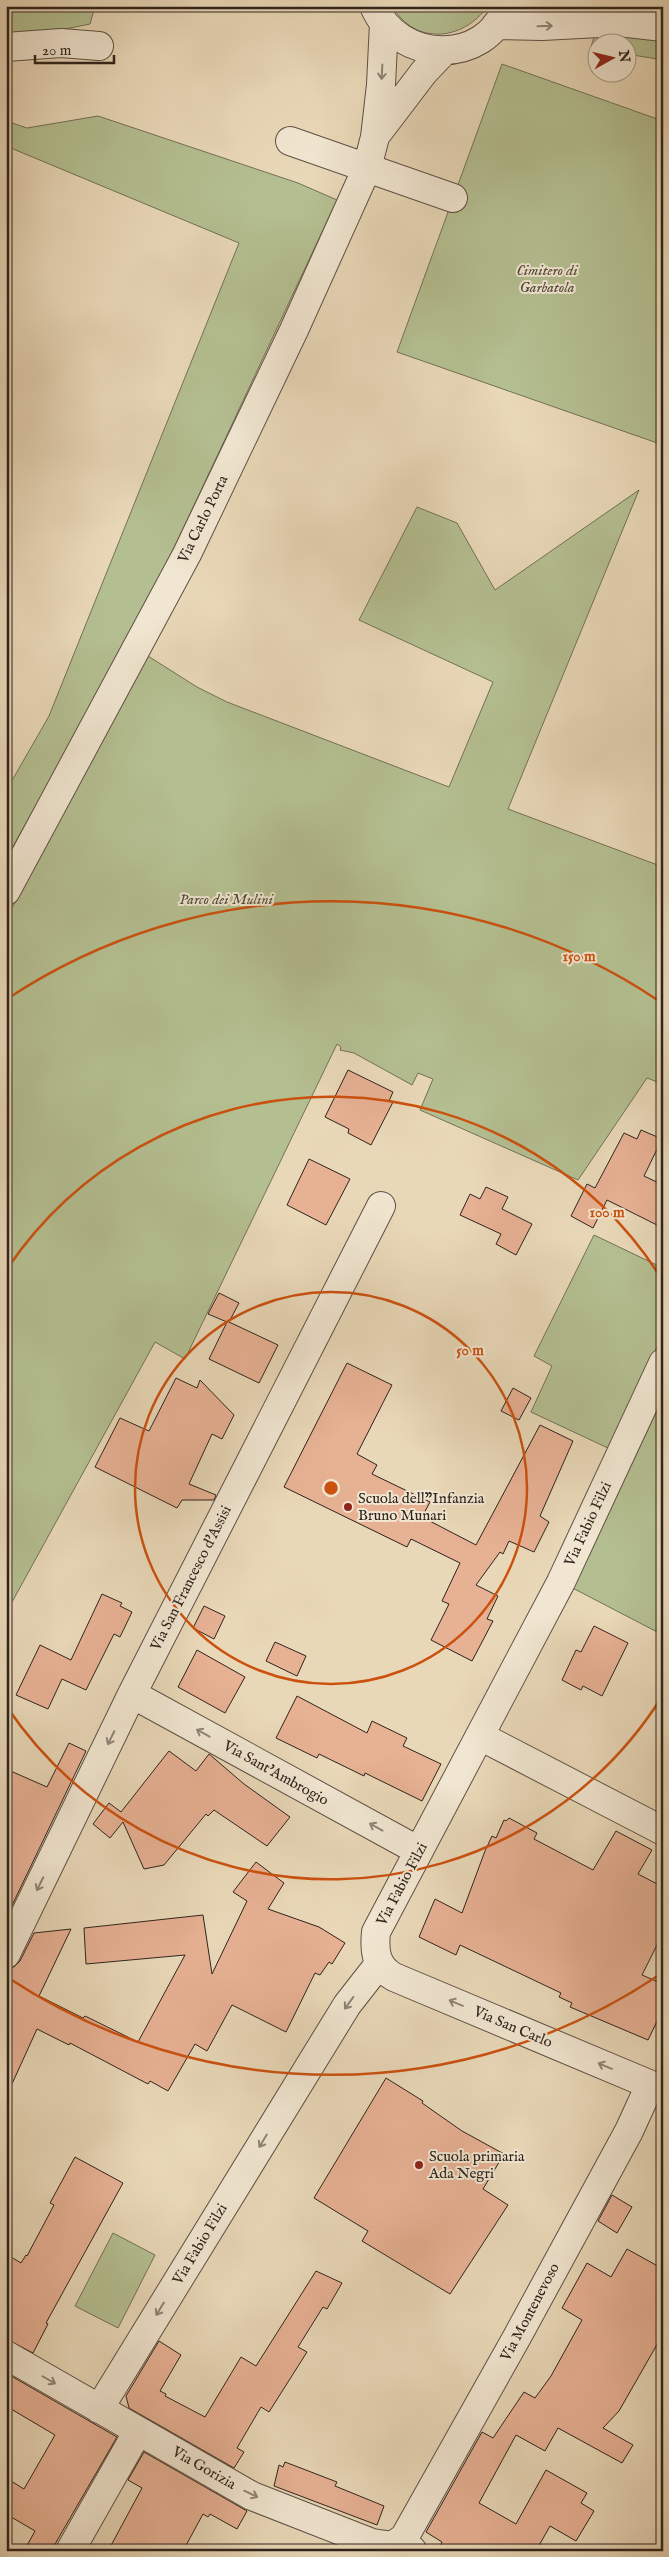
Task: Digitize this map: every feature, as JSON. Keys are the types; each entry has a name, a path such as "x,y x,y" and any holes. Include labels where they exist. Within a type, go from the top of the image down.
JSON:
{"street":[{"path":"592,6 619,22"},
{"path":"379,15 400,39 413,45 442,52 472,44 502,16 542,26 619,22 663,27"},
{"path":"375,137 381,85 379,15"},
{"path":"6,47 61,43 99,46"},
{"path":"375,137 424,72 442,52"},
{"name":"Via Carlo Porta","path":"6,891 187,554 294,330 367,168 375,137"},
{"path":"290,140 454,198"},
{"name":"Via San Francesco d'Assisi","path":"6,1954 132,1694 381,1206"},
{"name":"Via Fabio Filzi","path":"99,2409 342,2013 379,1964 375,1948 376,1932 561,1582 663,1363"},
{"name":"Via Sant'Ambrogio","path":"132,1694 419,1851"},
{"path":"480,1736 663,1831"},
{"name":"Via San Carlo","path":"379,1964 384,1971 394,1977 656,2088"},
{"name":"Via Montenevoso","path":"404,2547 404,2538 517,2337 629,2131 656,2088"},
{"name":"Via Gorizia","path":"6,2356 252,2496 372,2543 404,2547"},
{"path":"70,2551 138,2431"}],"green space":[{"path":"6,6 95,6 90,24 6,41"},
{"path":"392,6 488,6 478,18 466,26 453,32 439,34 426,33 413,28 402,19"},
{"path":"603,6 663,6 663,60 636,56 636,32 595,32"},
{"name":"Cimitero di Garbatola","path":"502,64 663,121 663,445 397,352"},
{"path":"98,116 298,183 337,200 145,610 6,859 6,791 49,716 239,243 6,146 6,121 27,128"},
{"name":"Parco dei Mulini","path":"639,490 508,809 663,867 663,1084 647,1078 578,1180 420,1110 433,1079 418,1073 412,1085 354,1053 340,1050 341,1047 337,1044 185,1359 155,1342 6,1613 6,919 148,656 197,687 227,702 449,787 493,682 359,620 417,507 457,523 495,590"},
{"path":"594,1235 663,1268 663,1334 610,1449 531,1412 552,1366 534,1356"},
{"path":"663,1373 663,1635 561,1582"},
{"path":"113,2233 155,2255 118,2328 75,2306"}],"building":[{"path":"348,1070 393,1092 389,1101 393,1102 371,1145 348,1133 349,1129 325,1117"},
{"path":"641,1130 662,1139 644,1176 663,1185 663,1228 607,1200 593,1228 571,1216 587,1184 595,1188 624,1133 637,1139"},
{"path":"309,1159 350,1179 326,1225 287,1205"},
{"path":"486,1187 508,1197 502,1209 532,1224 516,1255 496,1244 501,1234 460,1215 470,1194 480,1199"},
{"path":"219,1293 239,1303 229,1322 278,1345 259,1383 209,1359 227,1322 208,1314"},
{"path":"347,1363 392,1385 357,1454 377,1465 372,1474 430,1502 422,1517 476,1545 540,1425 573,1441 540,1516 549,1522 534,1552 509,1541 503,1554 500,1552 476,1585 498,1596 487,1619 493,1621 472,1661 431,1640 449,1604 442,1601 460,1563 411,1539 407,1547 284,1487"},
{"path":"176,1378 197,1388 200,1380 234,1415 222,1439 212,1434 189,1484 216,1495 214,1500 182,1500 177,1508 95,1467 120,1418 149,1431"},
{"path":"513,1388 531,1398 519,1420 501,1411"},
{"path":"102,1594 122,1603 120,1606 132,1612 120,1637 114,1634 86,1690 62,1679 48,1709 16,1695 40,1645 71,1660"},
{"path":"204,1606 225,1616 214,1639 193,1628"},
{"path":"594,1626 628,1643 602,1696 583,1686 581,1690 562,1680 576,1650 581,1652"},
{"path":"275,1642 306,1656 297,1676 266,1661"},
{"path":"197,1650 245,1677 225,1713 178,1687"},
{"path":"297,1696 367,1733 372,1721 407,1738 403,1746 441,1764 422,1801 365,1773 364,1776 319,1754 317,1758 276,1738"},
{"path":"69,1743 86,1751 6,1918 6,1769 47,1787"},
{"path":"169,1751 196,1771 209,1754 244,1784 290,1817 267,1846 214,1810 208,1816 206,1814 164,1865 144,1869 123,1822 110,1838 93,1824 109,1803 121,1812"},
{"path":"509,1818 537,1833 534,1839 593,1870 616,1831 652,1850 638,1874 663,1887 663,1933 642,1975 663,1984 663,2009 648,2040 570,2007 572,2003 559,1997 561,1993 460,1945 456,1955 419,1937 435,1899 462,1913 492,1836 496,1838 504,1820 506,1821"},
{"path":"256,1862 284,1883 268,1909 319,1927 345,1943 332,1964 329,1962 320,1975 315,1973 286,2032 232,2005 207,2051 195,2044 168,2091 150,2081 148,2084 70,2043 69,2045 37,2029 6,2097 6,1969 14,1967 20,1961 34,1933 71,1929 39,1996 138,2042 185,1955 86,1964 84,1928 203,1915 212,1974 247,1901 233,1892"},
{"path":"386,2078 423,2101 422,2103 462,2131 504,2154 483,2189 508,2205 450,2294 362,2241 368,2231 314,2198"},
{"path":"75,2157 123,2183 46,2323 48,2324 33,2353 6,2339 6,2254 21,2263 27,2256 54,2205 50,2203"},
{"path":"612,2195 632,2207 617,2233 598,2221"},
{"path":"627,2249 663,2269 663,2334 619,2411 603,2428 633,2445 622,2463 558,2428 545,2451 516,2435 479,2503 516,2524 546,2470 587,2493 581,2503 594,2511 576,2541 550,2526 536,2551 438,2551 442,2542 426,2532 482,2432 493,2438 524,2392 535,2398 551,2376 582,2320 562,2308 587,2263 611,2277"},
{"path":"316,2271 342,2283 327,2309 323,2307 298,2347 307,2352 269,2412 261,2407 237,2448 244,2452 234,2468 129,2408 126,2396 159,2341 181,2355 160,2391 166,2394 165,2396 205,2417 241,2357 256,2366"},
{"path":"6,2373 117,2437 51,2551 24,2551 35,2531 6,2514 6,2478 24,2489 55,2435 6,2406"},
{"path":"144,2452 247,2511 237,2529 210,2514 208,2517 203,2514 183,2551 108,2551 142,2488 128,2480"},
{"path":"285,2462 337,2482 335,2486 384,2506 377,2525 274,2486 279,2465 283,2467"}],"place":[{"name":"Scuola dell\"Infanzia Bruno Munari","path":"348,1507"},
{"name":"Scuola primaria Ada Negri","path":"419,2165"}]}
